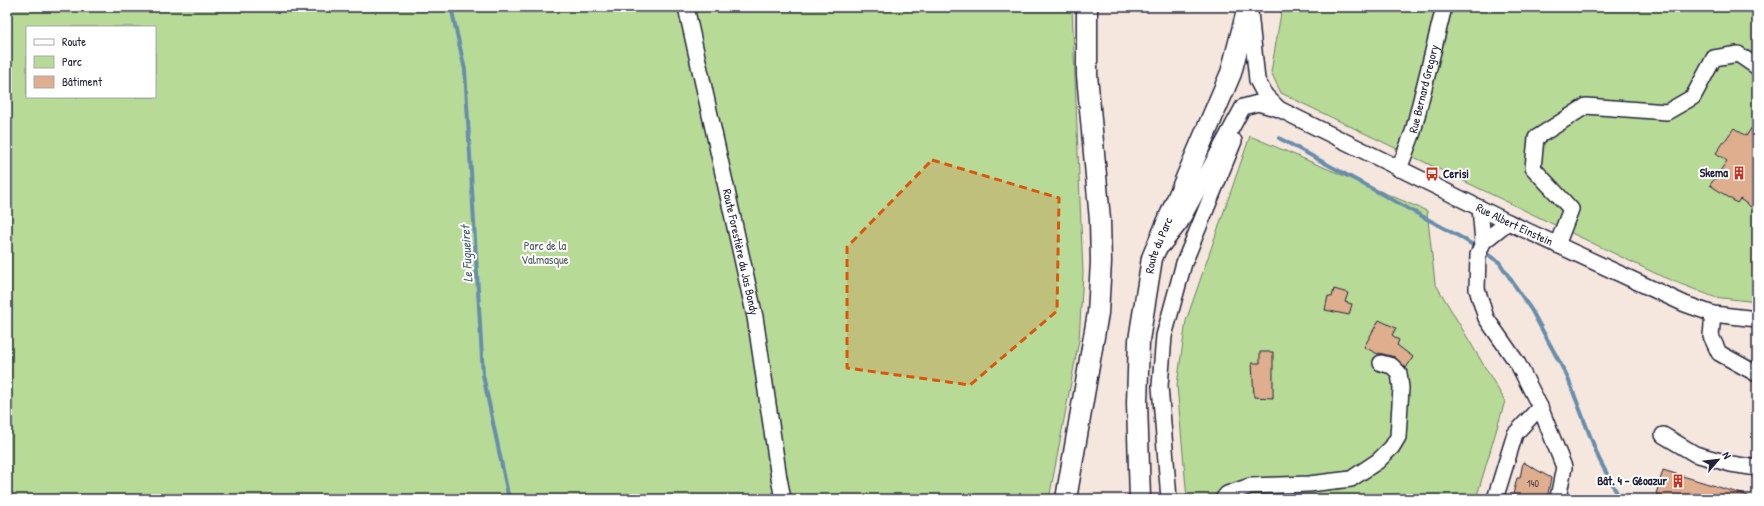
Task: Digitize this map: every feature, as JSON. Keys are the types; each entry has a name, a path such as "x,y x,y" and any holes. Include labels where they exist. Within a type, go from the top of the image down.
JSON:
{"main road":[{"path":"1066,499 1098,313 1102,262 1100,220 1087,75 1087,7"},
{"name":"Route du Parc","path":"1140,499 1137,403 1139,340 1152,258 1230,73 1249,7"},
{"path":"1055,499 1064,460 1077,433"}],"street":[{"name":"Route Forestière du Jas Bondy","path":"686,7 755,317 779,478 784,499"},
{"path":"1249,7 1257,80 1265,95 1279,109"},
{"name":"Rue Bernard Gregory","path":"1399,169 1413,132 1444,7"},
{"path":"1557,245 1571,209 1533,168 1536,138 1586,106 1667,112 1693,98 1714,58 1738,54 1757,67"},
{"path":"1152,258 1180,223 1243,107 1258,103 1279,109"},
{"path":"1169,499 1160,386 1162,350 1169,314 1184,263 1233,142 1245,119 1256,111 1279,109"},
{"name":"Rue Albert Einstein","path":"1279,109 1508,222 1685,304 1713,314 1757,319"},
{"path":"1480,208 1480,249 1477,290 1486,318 1518,364 1540,407 1564,467 1558,498"},
{"path":"1480,249 1508,222"},
{"path":"1713,314 1711,336 1719,354 1757,374"},
{"path":"1223,499 1227,494 1250,486 1309,484 1351,479 1378,461 1392,447 1398,437 1401,388 1399,373 1392,366 1381,363"},
{"path":"1495,499 1515,434 1540,407"},
{"path":"1663,435 1695,454 1731,464 1757,468"}],"highlighted area":[{"path":"932,160 1059,198 1057,311 970,385 847,368 847,247"}],"green space":[{"name":"Parc de la Valmasque","path":"7,7 1072,7 1083,273 1079,340 1049,499 7,499"},
{"path":"1282,7 1757,7 1757,302 1714,297 1663,277 1281,93 1271,72"},
{"path":"1250,136 1427,211 1435,283 1505,401 1476,499 1187,499 1177,385 1186,321"}],"building":[{"name":"Skema","path":"1757,120 1757,211 1740,199 1737,203 1710,185 1727,161 1716,153 1734,128 1746,136"},
{"path":"1334,289 1348,293 1345,302 1352,304 1349,315 1325,310 1328,296 1332,297"},
{"path":"1379,320 1396,328 1392,335 1399,340 1397,345 1413,357 1406,368 1395,357 1378,354 1364,347"},
{"path":"1260,352 1273,352 1273,398 1254,397 1252,363 1260,363"},
{"path":"1523,462 1551,478 1547,499 1512,499 1517,478 1520,478"},
{"name":"Bât. 4 - Géoazur","path":"1663,470 1748,496 1747,499 1670,499 1656,494"}],"waterway":[{"name":"Le Fugueiret","path":"451,7 465,70 483,375 509,499"},
{"path":"1279,138 1462,238 1499,262 1532,311 1567,376 1599,459 1620,499"}],"place":[{"name":"Skema","path":"1739,173"},
{"name":"Cerisi","path":"1432,174"},
{"name":"Bât. 4 - Géoazur","path":"1678,481"}]}
